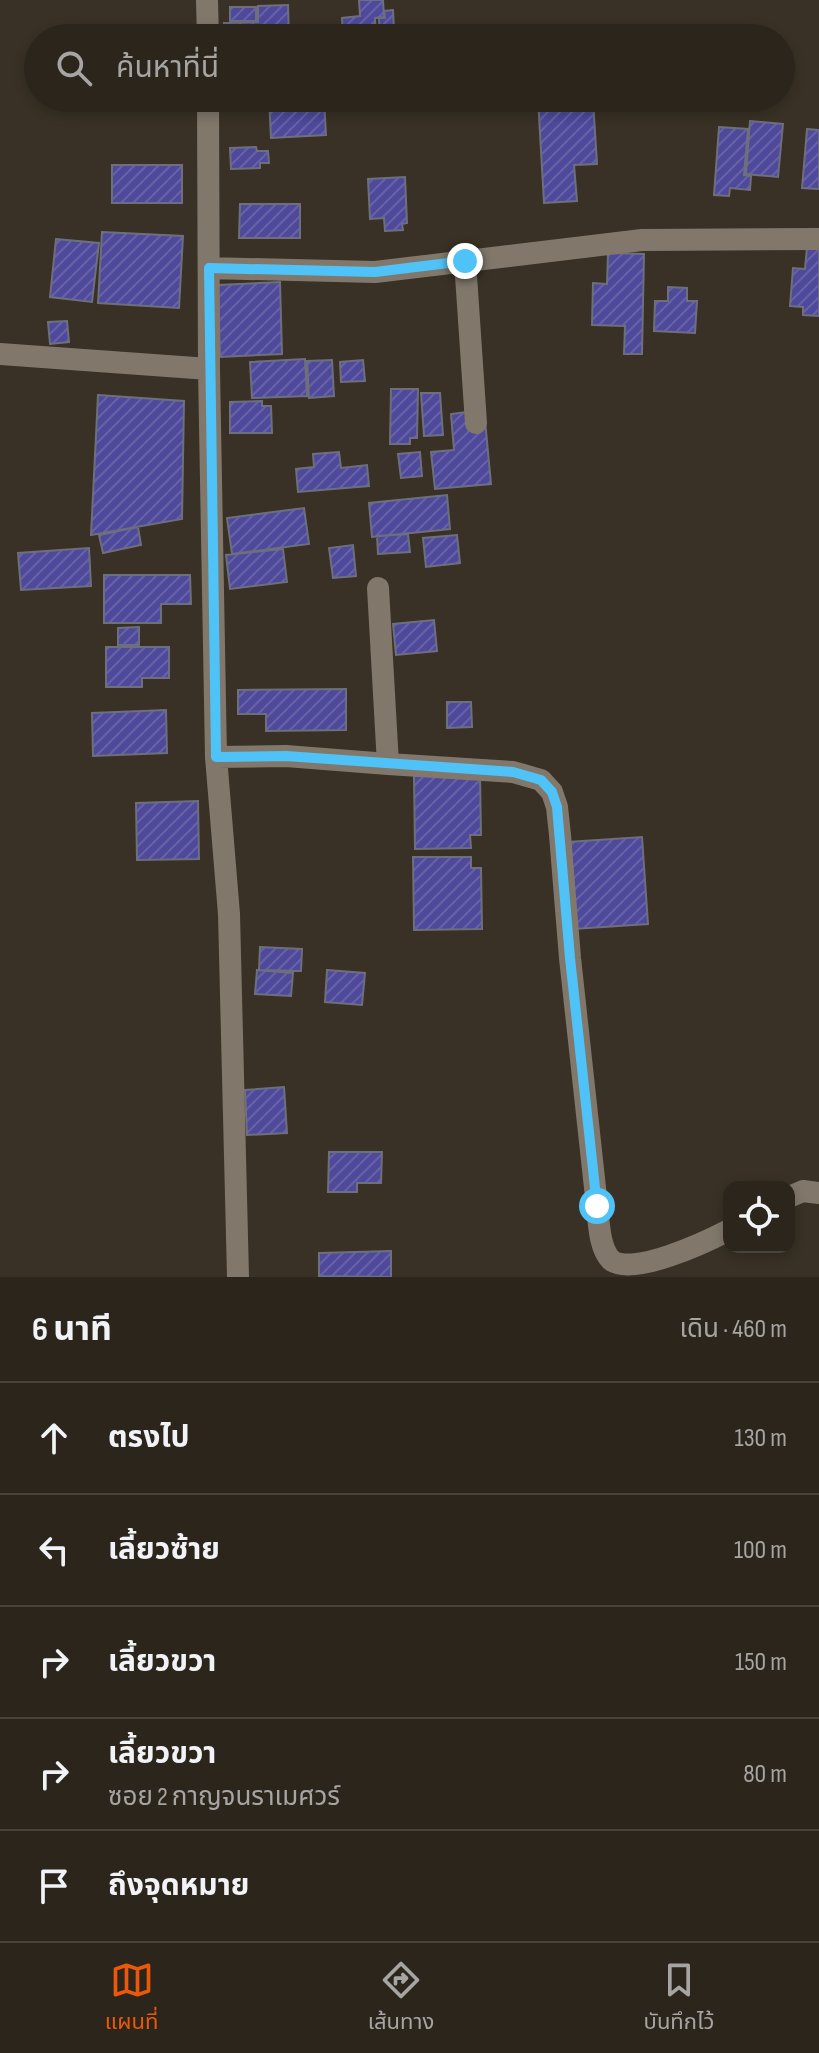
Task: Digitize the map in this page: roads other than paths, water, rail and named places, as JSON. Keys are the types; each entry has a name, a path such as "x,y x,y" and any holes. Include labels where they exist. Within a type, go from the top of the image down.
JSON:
{"street":[{"path":"207,0 208,24"},
{"path":"208,112 216,757 229,914 238,1277"},
{"path":"209,268 375,272 642,240 819,239"},
{"path":"465,261 476,423"},
{"path":"0,354 209,369"},
{"path":"378,588 388,764"},
{"path":"216,757 286,756 513,772 541,780 552,792 557,807 570,958 604,1247 609,1259 618,1266 635,1267 665,1258 723,1233"},
{"path":"795,1194 803,1191 819,1193"}]}
